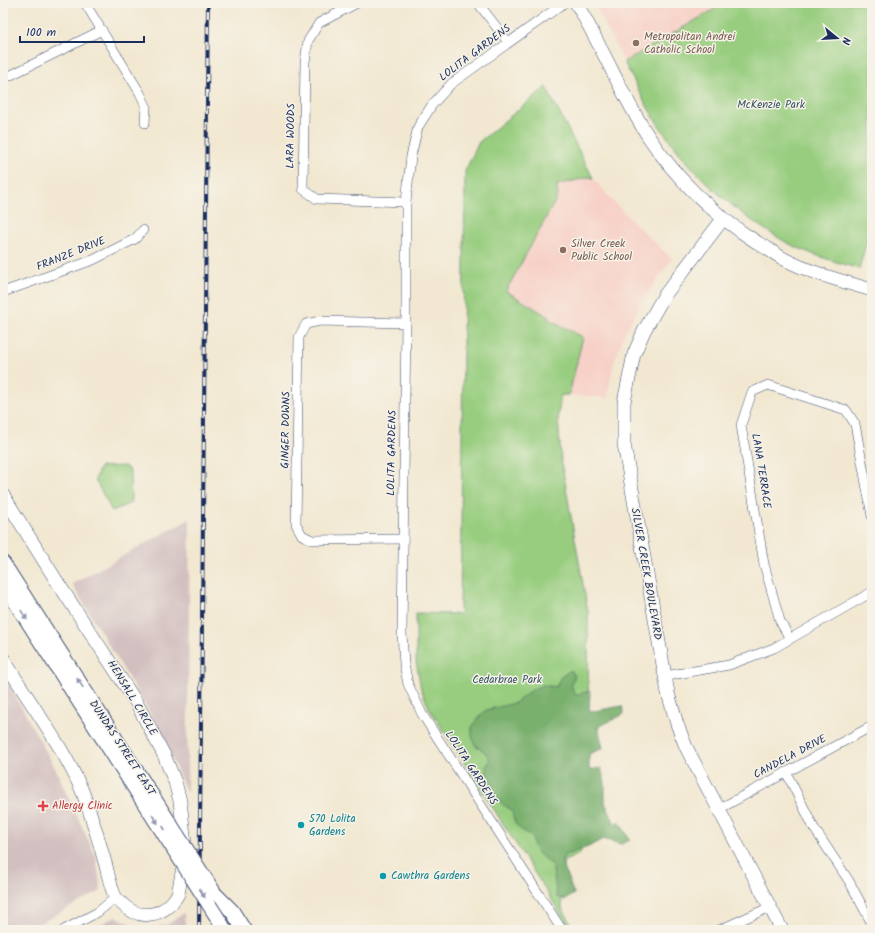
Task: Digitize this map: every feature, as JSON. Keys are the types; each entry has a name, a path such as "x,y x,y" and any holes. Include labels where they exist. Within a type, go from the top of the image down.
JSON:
{"main road":[{"name":"DUNDAS STREET EAST","path":"3,563 215,894 232,912 244,930"},
{"name":"DUNDAS STREET EAST","path":"3,583 225,930"}],"street":[{"path":"85,3 140,93 146,106 145,123"},
{"name":"LARA WOODS","path":"358,3 319,23 308,41 305,62 303,189 316,199 406,202"},
{"path":"478,3 508,42"},
{"name":"LOLITA GARDENS","path":"562,930 422,714 408,684 404,664 402,633 406,202 411,156 418,127 432,105 451,84 564,3"},
{"path":"576,3 648,136 694,192 723,219 784,259 826,276 872,290"},
{"path":"3,79 102,30"},
{"name":"SILVER CREEK BOULEVARD","path":"723,219 667,293 654,312 644,331 634,354 624,402 624,444 628,474 668,693 677,724 686,747 782,930"},
{"name":"FRANZE DRIVE","path":"3,292 93,260 135,239 143,230"},
{"name":"GINGER DOWNS","path":"403,539 312,540 302,535 296,524 298,353 299,337 306,324 320,321 406,323"},
{"name":"LANA TERRACE","path":"790,639 780,621 764,564 741,425 752,392 768,385 846,410 855,424 872,516"},
{"name":"HENSALL CIRCLE","path":"3,495 56,580 144,713 175,782 180,801 186,852 178,894 166,909 157,913 147,914 132,911 116,898"},
{"path":"665,676 729,665 774,648 872,592"},
{"path":"5,665 58,745 75,776 93,823 116,898 98,912 64,930"},
{"name":"CANDELA DRIVE","path":"719,808 872,726"},
{"path":"786,772 814,828 849,881 872,924"},
{"path":"719,930 770,906"}],"shaded area":[{"name":"Metropolitan Andrei Catholic School","path":"594,3 725,3 624,62"},
{"name":"Silver Creek Public School","path":"546,87 593,178 622,211 672,259 640,305 625,332 614,362 607,398 561,394 463,372 465,171 479,142"},
{"path":"190,519 187,793 158,727 72,584"},
{"path":"6,679 53,764 96,857 101,891 27,930 3,930 3,681"},
{"path":"184,913 186,930 90,930 116,916 132,925 150,928 168,924"}],"green space":[{"name":"McKenzie Park","path":"725,3 872,3 872,223 859,269 793,246 747,217 714,190 684,159 653,117 624,62"},
{"name":"Cedarbrae Park","path":"546,87 593,178 589,177 557,185 558,196 506,291 549,317 548,319 583,337 569,395 561,395 558,417 561,460 588,612 589,822 580,854 564,861 560,880 562,907 574,929 571,930 429,708 421,689 416,661 416,613 460,614 465,171 479,142"},
{"path":"125,466 130,471 131,503 112,511 95,480 100,467"},
{"path":"571,670 575,676 571,684 575,695 590,691 589,712 622,706 624,714 598,727 603,748 589,754 589,770 601,768 605,783 605,803 615,824 619,821 630,840 621,844 603,839 588,847 565,855 561,861 574,894 565,900 557,897 552,864 541,856 536,850 532,837 516,824 512,810 496,798 492,783 486,776 486,767 490,760 485,752 475,745 472,736 472,727 486,710 515,703 533,689 543,685 556,687 561,677"}],"railway":[{"path":"199,930 208,3"}],"place":[{"name":"Metropolitan Andrei Catholic School","path":"636,43"},
{"name":"Silver Creek Public School","path":"563,250"},
{"name":"Allergy Clinic","path":"43,806"},
{"name":"570 Lolita Gardens","path":"301,825"},
{"name":"Cawthra Gardens","path":"383,876"}]}
